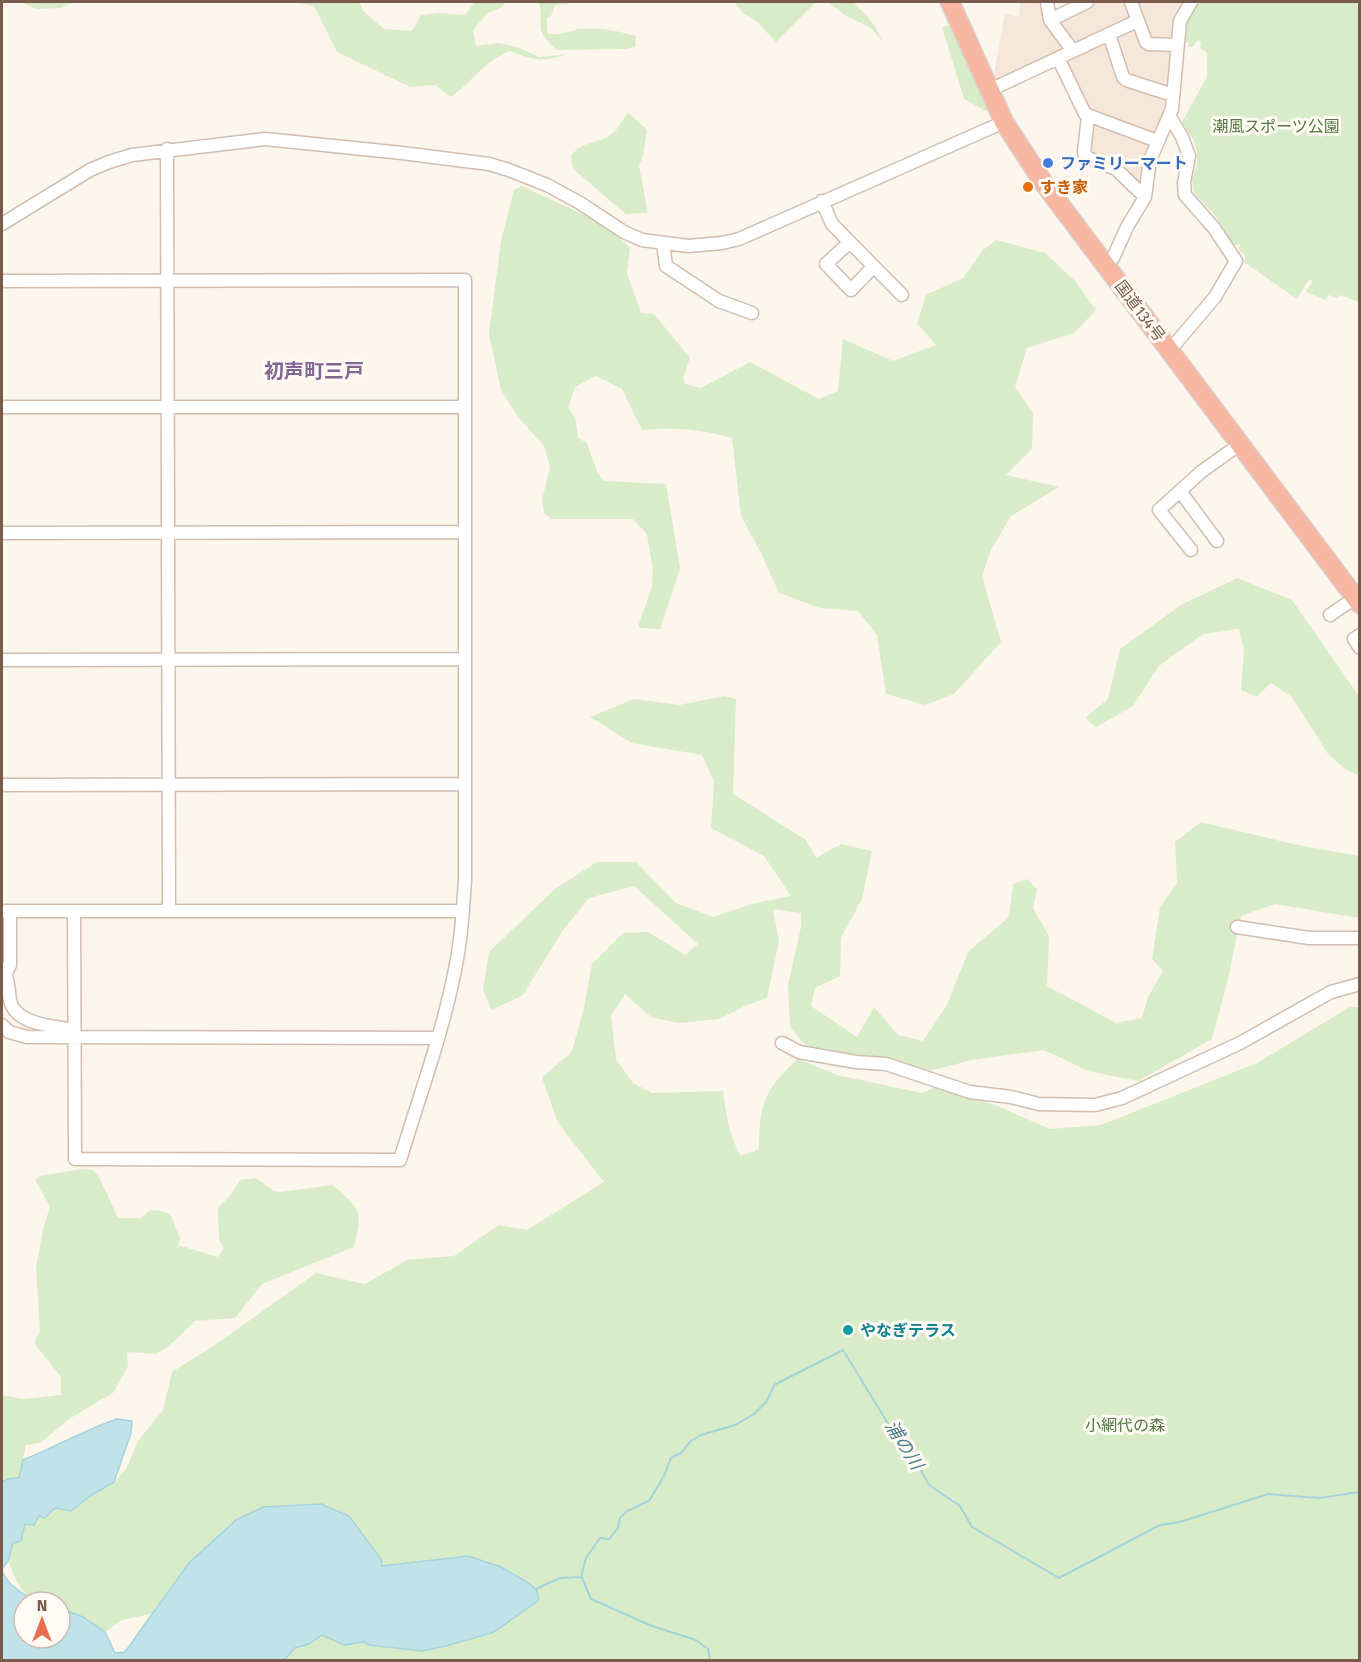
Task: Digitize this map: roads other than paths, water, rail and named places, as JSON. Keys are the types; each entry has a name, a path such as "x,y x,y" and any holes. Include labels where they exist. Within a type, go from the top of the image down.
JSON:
{"highway":[{"name":"国道134号","path":"950,2 1004,122 1043,182 1357,601"}],"street":[{"path":"1047,2 1050,20 1073,51"},
{"path":"1050,20 1087,2"},
{"path":"1131,2 1146,42 1176,45"},
{"path":"1105,265 1113,258 1127,227 1145,197 1148,166 1157,141 1170,117 1180,21 1191,2"},
{"path":"990,90 1137,21"},
{"path":"1109,34 1126,80 1173,95"},
{"path":"1058,58 1085,114 1157,141"},
{"path":"1088,116 1084,153 1088,158 1116,170 1145,197"},
{"path":"1170,117 1182,137 1189,156 1184,183 1185,195 1214,228 1236,261 1215,297 1170,350"},
{"path":"2,224 90,170 132,155 265,139 489,164 547,185 580,203 624,232 642,240 688,246 722,243 739,239 1004,122"},
{"path":"167,149 169,911"},
{"path":"822,201 832,224 902,295"},
{"path":"850,242 826,264 851,290 873,267"},
{"path":"663,243 666,266 718,301 752,313"},
{"path":"2,281 465,280 465,881 463,911 457,960 437,1038 400,1160 75,1159 74,911"},
{"path":"2,407 465,407"},
{"path":"1191,550 1159,510 1201,472 1240,444"},
{"path":"1180,491 1217,541"},
{"path":"2,533 465,532"},
{"path":"1330,615 1357,601"},
{"path":"1359,635 1354,639 1359,648"},
{"path":"2,660 465,659"},
{"path":"2,785 465,784"},
{"path":"74,1034 26,1019 15,1012 4,971 10,965 6,911 463,911"},
{"path":"1236,927 1309,938 1359,938"},
{"path":"782,1043 799,1052 856,1062 886,1064 977,1093 1011,1097 1039,1104 1095,1105 1122,1098 1240,1043 1331,992 1359,984"},
{"path":"2,1025 9,1032 27,1037 74,1034 437,1038"}],"water":[{"path":"117,1419 132,1421 131,1433 114,1482 90,1496 71,1511 55,1508 45,1518 39,1516 34,1525 25,1524 21,1541 13,1543 8,1561 2,1569 2,1482 19,1478 23,1460"},
{"path":"321,1504 349,1516 381,1559 382,1566 468,1556 501,1567 527,1582 536,1589 539,1600 494,1632 422,1651 369,1645 364,1642 344,1645 322,1635 309,1644 295,1648 284,1660 2,1660 2,1571 9,1582 19,1590 12,1590 12,1650 72,1650 72,1613 83,1617 105,1632 115,1653 125,1652 189,1563 236,1520 263,1507"}],"waterway":[{"name":"浦の川","path":"536,1589 560,1578 581,1577 586,1558 600,1538 609,1539 618,1528 620,1518 627,1511 649,1501 664,1476 671,1458 681,1453 691,1441 701,1435 735,1425 754,1414 767,1401 774,1385 843,1350 900,1443 916,1461 929,1485 960,1506 972,1527 1059,1578 1160,1525 1180,1522 1268,1494 1319,1498 1360,1492"},
{"path":"582,1578 591,1599 652,1626 696,1640 708,1649 710,1660"}],"place":[{"name":"ファミリーマート","path":"1048,163"},
{"name":"すき家","path":"1028,187"},
{"name":"やなぎテラス","path":"848,1330"}],"district":[{"name":"初声町三戸","path":"314,371"}],"park label":[{"name":"潮風スポーツ公園","path":"1276,126"},
{"name":"小網代の森","path":"1125,1425"}]}
